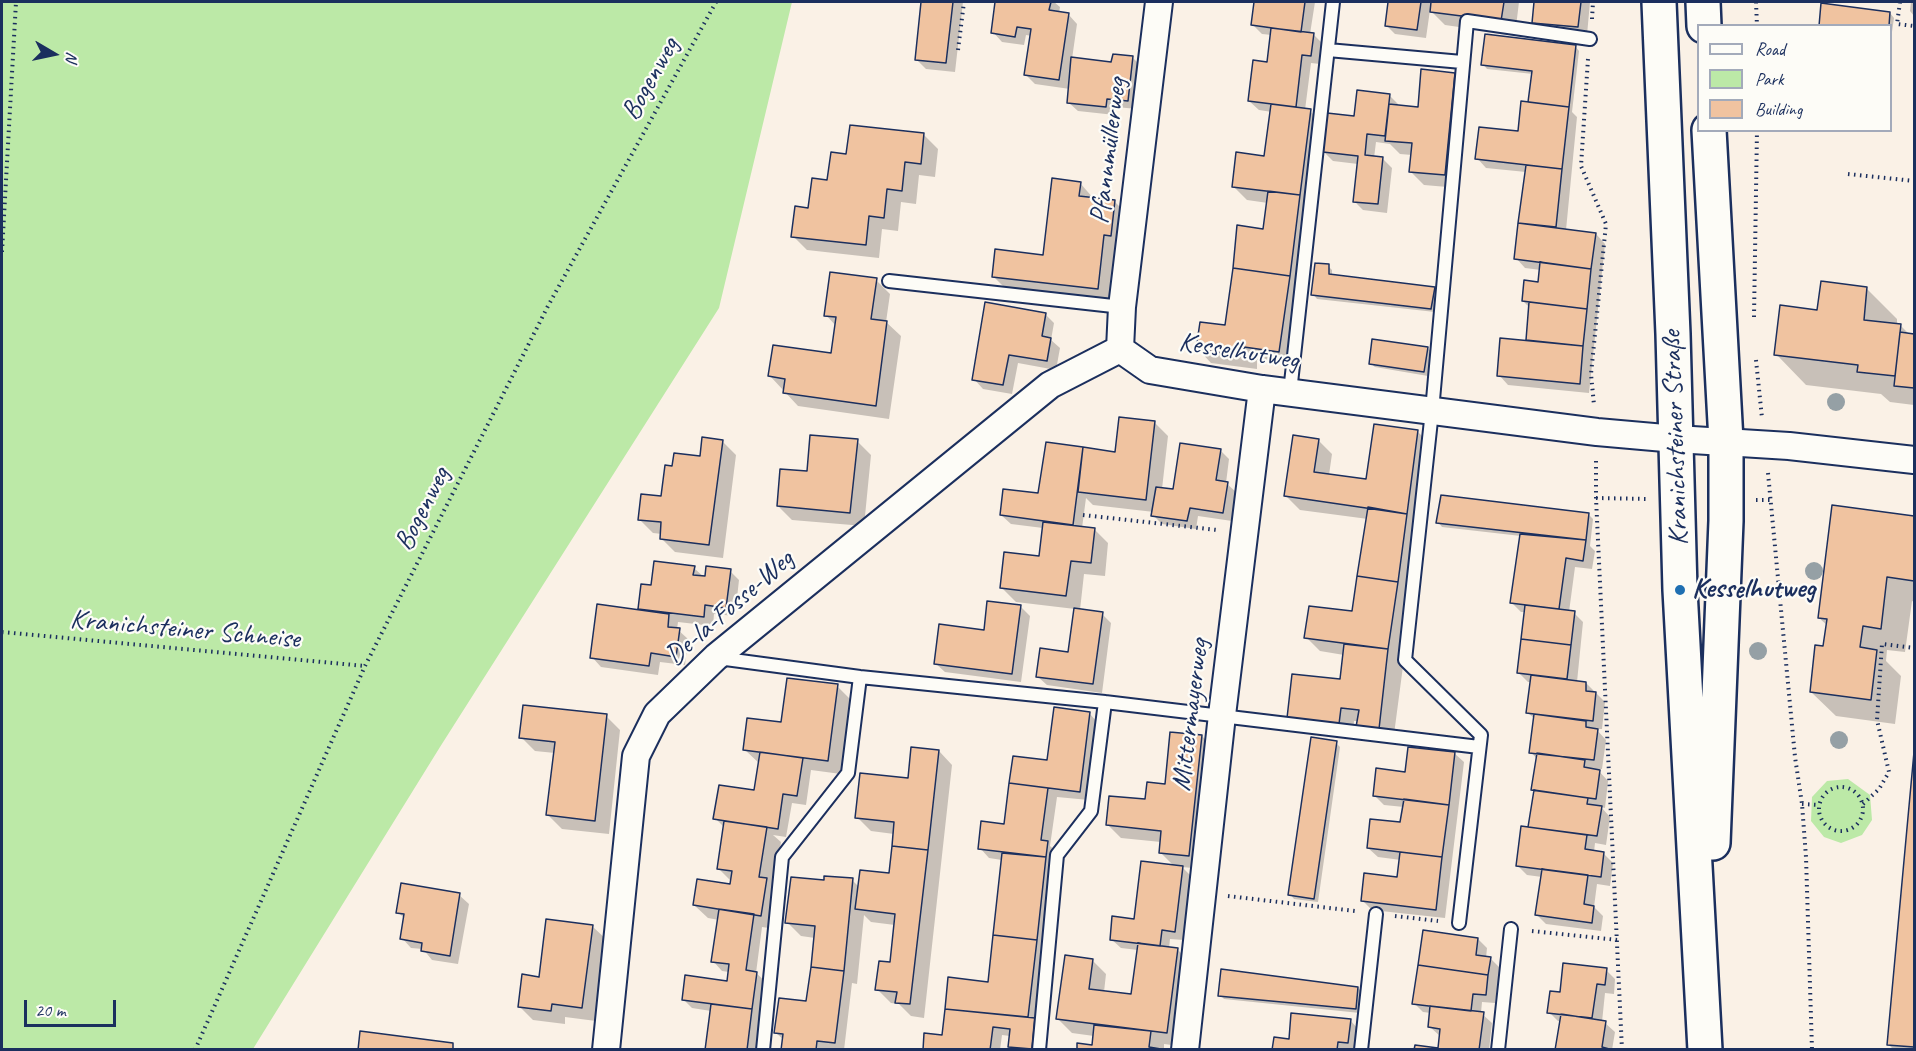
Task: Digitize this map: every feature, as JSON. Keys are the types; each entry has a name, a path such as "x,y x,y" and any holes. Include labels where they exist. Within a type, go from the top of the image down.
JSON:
{"main road":[{"name":"Kranichsteiner Straße","path":"1659,2 1680,590 1704,1034"},
{"path":"1703,2 1704,24"},
{"name":"Kranichsteiner Straße","path":"1704,1034 1725,533 1726,441 1709,132"}],"street":[{"name":"Pfannmüllerweg","path":"1120,349 1122,308 1159,2"},
{"name":"Kesselhutweg","path":"1120,349 1150,370 1262,389 1596,432 1764,444 1914,460"},
{"name":"De-la-Fosse-Weg","path":"606,1050 636,756 657,714 716,657 1050,385 1120,349"},
{"name":"Mittermayerweg","path":"1185,1050 1222,715 1262,389"}],"lane":[{"path":"1290,392 1333,2"},
{"path":"1459,923 1480,735 1405,660 1432,411 1467,21 1590,39"},
{"path":"1328,50 1462,62"},
{"path":"889,281 1122,308"},
{"path":"716,657 860,677 1222,715 1479,747"},
{"path":"763,1050 782,857 848,773 860,677"},
{"path":"1039,1050 1057,855 1091,811 1105,702"},
{"path":"1361,1050 1376,914"},
{"path":"1498,1050 1511,929"}],"path":[{"path":"2,252 16,2"},
{"name":"Bogenweg","path":"195,1050 365,666 548,306 716,2"},
{"path":"958,50 964,2"},
{"path":"1593,2 1581,166 1606,225 1591,374 1596,432 1596,498 1622,1050"},
{"path":"1756,2 1756,24"},
{"path":"1899,2 1897,24 1914,26"},
{"path":"1754,318 1757,132"},
{"path":"1848,174 1914,181"},
{"path":"1756,352 1795,757 1802,804 1812,1050"},
{"path":"1596,498 1657,499"},
{"path":"1083,515 1244,533"},
{"name":"Kranichsteiner Schneise","path":"2,632 365,666"},
{"path":"1863,804 1879,789 1889,772 1877,720 1882,644 1914,648"},
{"path":"1840,787 1855,791 1863,804 1862,819 1850,830 1834,831 1822,821 1819,805 1826,792 1840,787"},
{"path":"1802,804 1819,805"},
{"path":"1202,893 1459,923"},
{"path":"1511,929 1618,940"}],"green space":[{"path":"2,2 792,2 719,308 440,747 253,1049 2,1049"},
{"path":"1848,779 1870,795 1872,820 1862,835 1841,843 1824,837 1811,821 1812,797 1827,781"}],"building":[{"path":"921,2 953,2 946,63 915,60"},
{"path":"995,2 1051,2 1049,10 1069,13 1059,80 1024,75 1031,29 1017,27 1015,37 991,33"},
{"path":"1254,2 1305,2 1301,32 1251,25"},
{"path":"1388,2 1421,2 1417,30 1385,26"},
{"path":"1431,2 1504,2 1501,21 1430,12"},
{"path":"1534,2 1581,2 1578,27 1532,23"},
{"path":"1821,3 1890,12 1889,24 1819,24"},
{"path":"1271,28 1314,33 1311,56 1302,55 1296,107 1248,101 1253,60 1267,62"},
{"path":"1485,34 1576,45 1569,107 1528,102 1532,71 1481,65"},
{"path":"1113,54 1133,56 1128,101 1107,99 1106,107 1067,103 1071,57 1111,62"},
{"path":"1421,69 1455,73 1445,175 1409,172 1412,143 1385,141 1389,104 1418,107"},
{"path":"1357,90 1390,94 1385,136 1367,134 1365,155 1383,157 1378,204 1353,202 1358,156 1323,152 1327,113 1354,116"},
{"path":"1521,101 1569,107 1562,169 1475,159 1479,127 1518,131"},
{"path":"1271,104 1311,109 1300,195 1232,187 1236,152 1264,156"},
{"path":"850,125 924,133 921,164 905,162 902,191 887,189 884,218 869,216 866,245 791,237 795,206 808,208 812,178 827,180 831,152 846,154"},
{"path":"1526,165 1562,169 1556,227 1518,223"},
{"path":"1052,178 1081,182 1079,196 1115,200 1111,236 1104,235 1098,289 992,277 995,249 1043,255"},
{"path":"1268,191 1300,195 1290,276 1233,268 1237,225 1263,229"},
{"path":"1518,223 1596,233 1591,269 1514,259"},
{"path":"1540,262 1591,269 1587,309 1522,301 1524,280 1538,282"},
{"path":"1315,263 1329,264 1329,274 1435,287 1431,309 1311,295"},
{"path":"1233,268 1290,276 1279,352 1244,347 1243,356 1196,349 1200,322 1225,325"},
{"path":"830,272 877,278 871,319 887,321 876,406 783,393 785,379 768,376 773,345 831,353 836,317 824,316"},
{"path":"1821,281 1867,287 1864,320 1901,324 1895,376 1857,372 1858,365 1774,355 1780,305 1817,310"},
{"path":"985,302 1046,313 1042,336 1051,338 1047,361 1009,355 1003,385 972,380"},
{"path":"1529,302 1587,309 1583,346 1526,340"},
{"path":"1900,332 1914,334 1914,388 1894,386"},
{"path":"1500,338 1583,346 1580,384 1497,376"},
{"path":"1372,339 1428,347 1424,372 1369,364"},
{"path":"1119,417 1155,421 1146,500 1078,492 1083,447 1115,452"},
{"path":"1374,424 1418,430 1407,514 1284,496 1293,435 1319,439 1314,472 1366,479"},
{"path":"810,435 858,439 850,513 777,506 780,469 807,471"},
{"path":"702,437 723,440 709,545 660,539 661,522 638,520 641,494 661,496 665,465 672,466 674,453 700,456"},
{"path":"1046,442 1083,447 1073,525 1000,515 1003,489 1038,493"},
{"path":"1180,443 1221,449 1216,480 1228,482 1223,513 1190,508 1187,521 1151,516 1156,487 1173,489"},
{"path":"1441,495 1589,513 1586,540 1436,523"},
{"path":"1832,505 1914,516 1914,581 1887,577 1881,629 1863,626 1860,647 1877,650 1871,700 1810,692 1815,645 1823,646 1827,619 1818,618"},
{"path":"1368,507 1407,514 1398,582 1357,576"},
{"path":"1043,522 1095,528 1091,563 1071,561 1066,596 1000,588 1004,552 1039,556"},
{"path":"1520,534 1586,540 1583,561 1566,558 1559,609 1510,603"},
{"path":"654,561 695,566 693,575 705,576 706,566 731,569 726,608 705,605 704,617 638,609 641,584 651,585"},
{"path":"1357,576 1398,582 1388,649 1304,638 1309,606 1352,611"},
{"path":"987,601 1021,605 1012,674 934,664 939,624 984,630"},
{"path":"597,604 669,614 668,627 680,628 676,657 651,653 649,666 590,658"},
{"path":"1525,605 1575,611 1571,645 1521,639"},
{"path":"1074,608 1103,612 1093,684 1036,677 1040,648 1068,652"},
{"path":"1521,639 1571,645 1567,679 1517,673"},
{"path":"1344,644 1388,649 1379,729 1356,727 1359,710 1341,708 1339,724 1287,718 1292,674 1340,679"},
{"path":"1531,675 1586,682 1586,691 1596,692 1593,721 1526,713"},
{"path":"787,678 838,684 828,761 743,750 747,718 781,722"},
{"path":"523,705 607,714 595,821 546,815 555,742 519,738"},
{"path":"1054,707 1090,712 1080,792 1009,783 1013,756 1047,760"},
{"path":"1534,714 1586,721 1586,727 1598,729 1594,760 1529,753"},
{"path":"1170,732 1202,735 1189,856 1159,853 1161,831 1106,825 1109,796 1145,799 1147,782 1165,784"},
{"path":"1311,737 1337,741 1314,899 1288,895"},
{"path":"911,747 939,750 928,850 892,846 894,822 855,818 860,773 908,778"},
{"path":"1408,747 1455,752 1449,805 1373,796 1376,768 1405,772"},
{"path":"760,752 803,758 797,796 783,794 778,829 713,819 719,785 754,790"},
{"path":"1914,752 1914,1047 1887,1045"},
{"path":"1537,753 1585,760 1584,767 1600,770 1596,799 1531,790"},
{"path":"1009,783 1048,788 1041,840 1048,841 1046,857 978,849 981,821 1004,824"},
{"path":"1534,790 1588,798 1587,804 1602,806 1597,836 1528,827"},
{"path":"1404,799 1449,805 1442,857 1367,848 1370,819 1400,822"},
{"path":"724,821 767,827 759,877 767,878 761,916 693,905 697,879 730,884 732,871 717,869"},
{"path":"1521,826 1587,835 1585,849 1604,852 1601,877 1516,866"},
{"path":"892,846 928,850 910,1004 895,1003 897,992 875,990 879,961 890,962 895,914 855,909 860,870 889,873"},
{"path":"1400,852 1442,857 1436,910 1361,901 1364,873 1397,877"},
{"path":"1002,853 1046,857 1037,940 993,935"},
{"path":"1141,861 1183,866 1175,932 1162,930 1160,946 1110,940 1112,916 1134,919"},
{"path":"1542,869 1588,875 1584,904 1594,906 1592,923 1535,915"},
{"path":"824,876 853,878 844,971 811,967 815,926 785,923 791,877 824,880"},
{"path":"401,883 460,893 450,956 421,951 422,943 400,939 404,914 396,913"},
{"path":"719,909 754,914 746,970 757,972 752,1009 682,1000 685,975 727,981 729,964 711,962"},
{"path":"546,919 593,925 582,1008 552,1004 551,1011 518,1007 522,974 539,977"},
{"path":"1423,930 1478,938 1476,955 1491,957 1488,975 1418,965"},
{"path":"993,935 1037,940 1028,1017 945,1009 948,977 988,982"},
{"path":"1138,943 1178,948 1167,1033 1056,1019 1065,955 1093,959 1089,989 1131,994"},
{"path":"1563,963 1607,968 1605,985 1597,984 1592,1018 1547,1013 1550,991 1560,992"},
{"path":"1418,965 1488,975 1486,995 1473,994 1471,1011 1412,1004"},
{"path":"811,967 844,971 835,1043 817,1041 816,1050 781,1050 783,1034 774,1033 779,998 806,1001"},
{"path":"1221,969 1358,987 1356,1009 1218,996"},
{"path":"711,1004 752,1009 747,1050 705,1050"},
{"path":"1430,1006 1484,1012 1479,1050 1414,1050 1415,1045 1438,1048 1440,1029 1428,1027"},
{"path":"945,1009 1035,1018 1032,1049 1008,1047 1010,1029 993,1027 990,1050 923,1050 924,1033 942,1035"},
{"path":"1291,1013 1351,1019 1348,1043 1338,1042 1337,1050 1272,1050 1274,1037 1289,1039"},
{"path":"1561,1014 1606,1021 1602,1047 1613,1050 1555,1050"},
{"path":"1094,1025 1151,1031 1149,1047 1167,1050 1077,1050 1077,1043 1092,1045"},
{"path":"360,1031 453,1043 453,1050 358,1050"}],"place":[{"name":"Kesselhutweg","path":"1680,590"}]}
